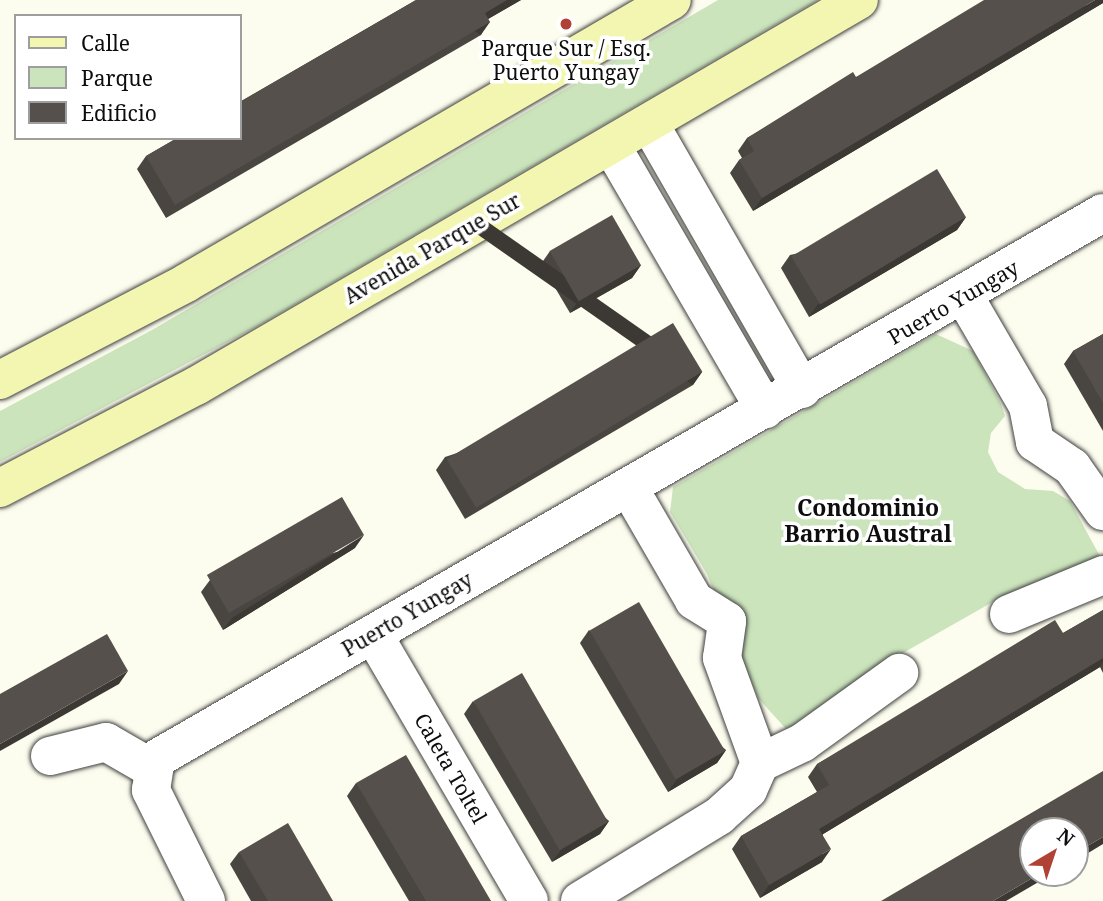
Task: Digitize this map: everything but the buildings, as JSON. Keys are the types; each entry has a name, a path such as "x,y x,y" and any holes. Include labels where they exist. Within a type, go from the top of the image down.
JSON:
{"street":[{"path":"0,380 186,283 672,0"},
{"name":"Avenida Parque Sur","path":"0,488 196,386 859,0"},
{"path":"649,122 802,389"},
{"path":"611,145 765,410"},
{"name":"Puerto Yungay","path":"151,768 168,750 964,296 1103,213"},
{"path":"964,296 1028,406 1035,442 1072,467 1103,511"},
{"path":"629,488 694,600 727,621 722,658 760,762"},
{"path":"1009,614 1103,575"},
{"name":"Caleta Toltel","path":"373,634 529,901"},
{"path":"580,901 719,816 748,790 760,762 802,743 899,673"},
{"path":"50,756 106,742 151,768 151,790 206,901"}],"green space":[{"path":"718,0 818,0 258,326 0,462 0,411 152,330"},
{"path":"936,334 973,351 1001,404 1005,416 991,433 988,452 998,472 1025,489 1053,491 1070,501 1102,560 998,599 873,670 788,731 758,698 707,574 670,512 673,487"}],"place":[{"name":"Parque Sur / Esq. Puerto Yungay","path":"566,24"}],"district":[{"name":"Condominio Barrio Austral","path":"868,520"}]}
